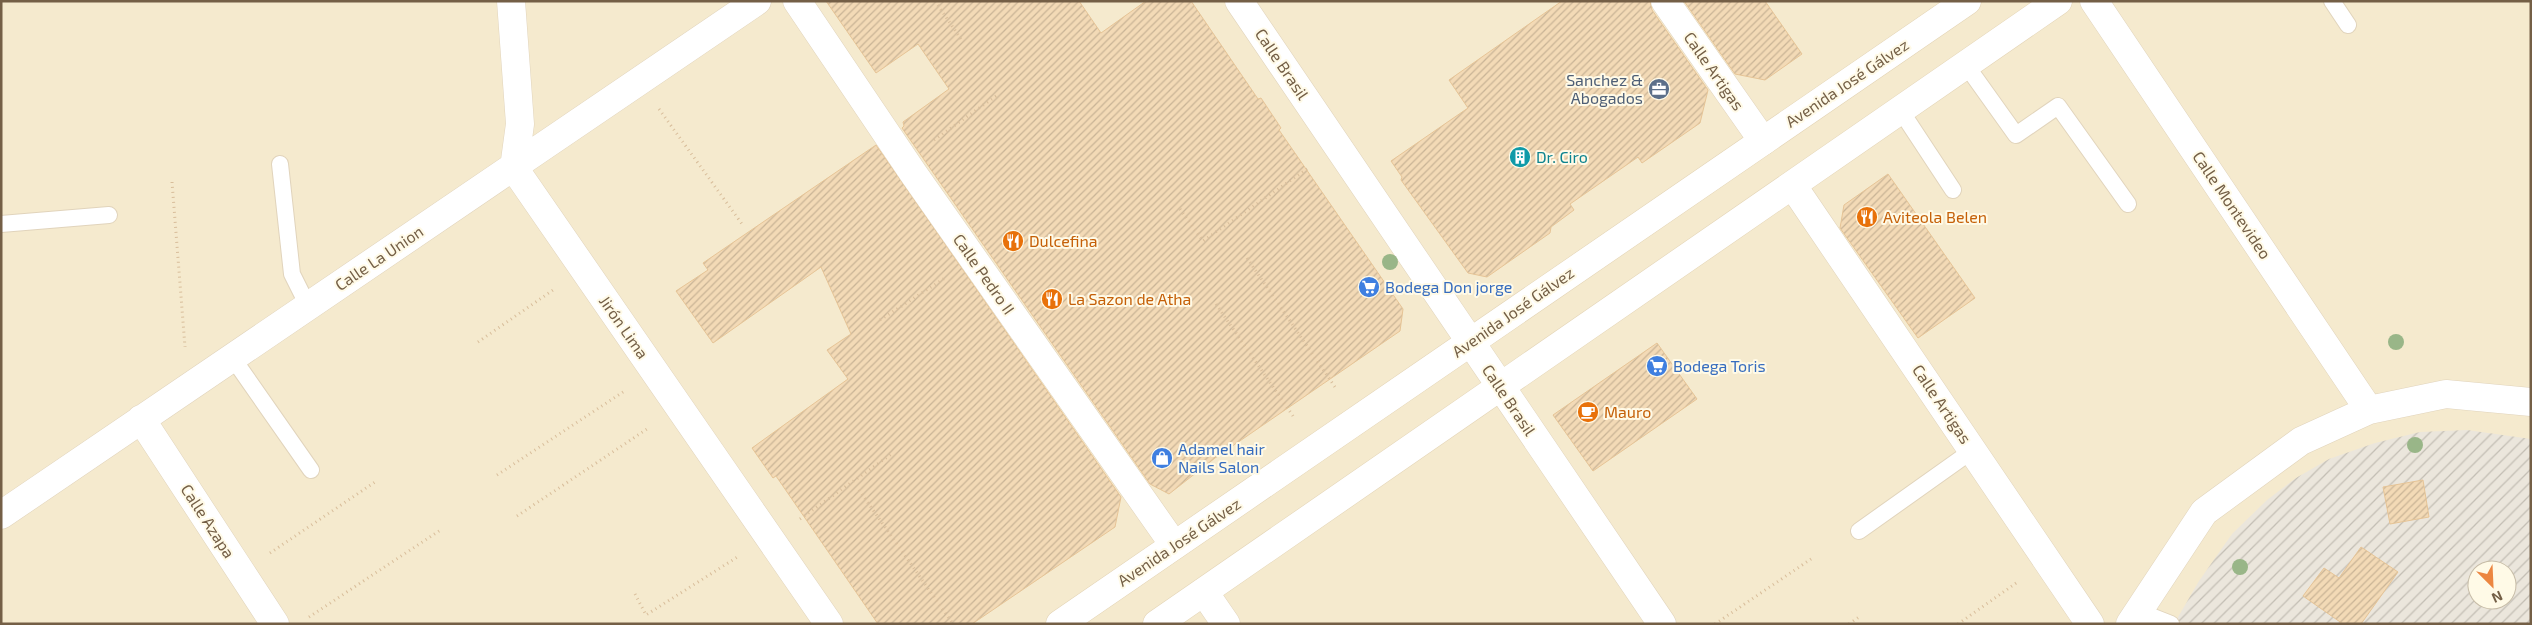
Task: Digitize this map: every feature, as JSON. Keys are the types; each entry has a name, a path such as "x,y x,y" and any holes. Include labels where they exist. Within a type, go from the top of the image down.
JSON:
{"street":[{"path":"511,1 520,124 514,168"},
{"name":"Calle La Union","path":"1,515 757,1"},
{"name":"Calle Pedro II","path":"796,1 1174,546"},
{"name":"Calle Brasil","path":"1239,1 1662,624"},
{"name":"Calle Artigas","path":"1665,1 1763,141"},
{"name":"Avenida José Gálvez","path":"1060,624 1967,1"},
{"path":"1157,624 2058,1"},
{"name":"Calle Montevideo","path":"2094,1 2369,410"},
{"name":"Jirón Lima","path":"514,168 829,624"},
{"name":"Calle Artigas","path":"1793,186 1973,450 2046,562 2090,624"},
{"path":"2134,617 2204,512 2301,441 2369,410 2446,394 2531,402"},
{"name":"Calle Azapa","path":"141,419 275,624"},
{"path":"1204,592 1226,624"}],"lane":[{"path":"2332,1 2348,25"},
{"path":"1966,65 2016,135 2058,106 2128,204"},
{"path":"1901,111 1953,190"},
{"path":"280,164 292,274 308,306"},
{"path":"1,224 109,215"},
{"path":"232,357 312,470"},
{"path":"1859,531 1973,450"},
{"path":"2134,617 2171,624"}],"path":[{"path":"935,1 963,42"},
{"path":"928,145 999,94"},
{"path":"657,107 742,224"},
{"path":"1180,209 1203,241 1312,165"},
{"path":"172,182 185,348"},
{"path":"1247,258 1335,387"},
{"path":"880,320 950,275"},
{"path":"478,342 561,285"},
{"path":"1216,304 1293,416"},
{"path":"497,475 631,387"},
{"path":"517,516 656,424"},
{"path":"799,519 893,453"},
{"path":"265,556 375,482"},
{"path":"859,490 953,624"},
{"path":"306,619 442,529"},
{"path":"635,594 646,615 744,552"},
{"path":"1715,624 1814,557"},
{"path":"1958,624 2046,562"},
{"path":"1849,624 1859,617"}],"shaded area":[{"path":"1,1 2531,1 2531,624 1,624"},
{"path":"2467,430 2531,439 2531,624 2174,624 2199,581 2232,534 2267,500 2296,478 2329,459 2375,443 2420,432"}],"building":[{"path":"826,1 1079,1 1101,33 1146,1 1191,1 1258,99 1261,98 1281,128 1279,130 1403,309 1400,331 1215,458 1169,494 1150,484 902,128 904,126 903,122 949,89 918,44 876,73"},
{"path":"1562,1 1650,1 1652,10 1708,90 1700,123 1642,163 1638,157 1570,204 1574,210 1551,227 1550,233 1487,277 1468,273 1401,180 1402,177 1391,161 1468,108 1449,80"},
{"path":"1684,1 1765,1 1802,54 1765,80 1735,74"},
{"path":"876,145 1121,497 1115,527 972,624 878,624 776,476 773,478 752,448 848,379 827,350 851,334 821,267 713,343 676,291 708,270 703,263"},
{"path":"1888,174 1975,298 1918,338 1840,228 1844,205"},
{"path":"1657,343 1697,399 1593,471 1553,415"},
{"path":"2423,480 2429,517 2390,524 2383,487"},
{"path":"2361,547 2398,572 2361,624 2343,624 2303,596 2324,568 2339,578"}],"place":[{"name":"Sanchez & Abogados","path":"1659,89"},
{"name":"Dr. Ciro","path":"1520,157"},
{"name":"Aviteola Belen","path":"1867,217"},
{"name":"Dulcefina","path":"1013,241"},
{"name":"Bodega Don jorge","path":"1369,287"},
{"name":"La Sazon de Atha","path":"1052,299"},
{"name":"Bodega Toris","path":"1657,366"},
{"name":"Mauro","path":"1588,412"},
{"name":"Adamel hair Nails Salon","path":"1162,458"}]}
